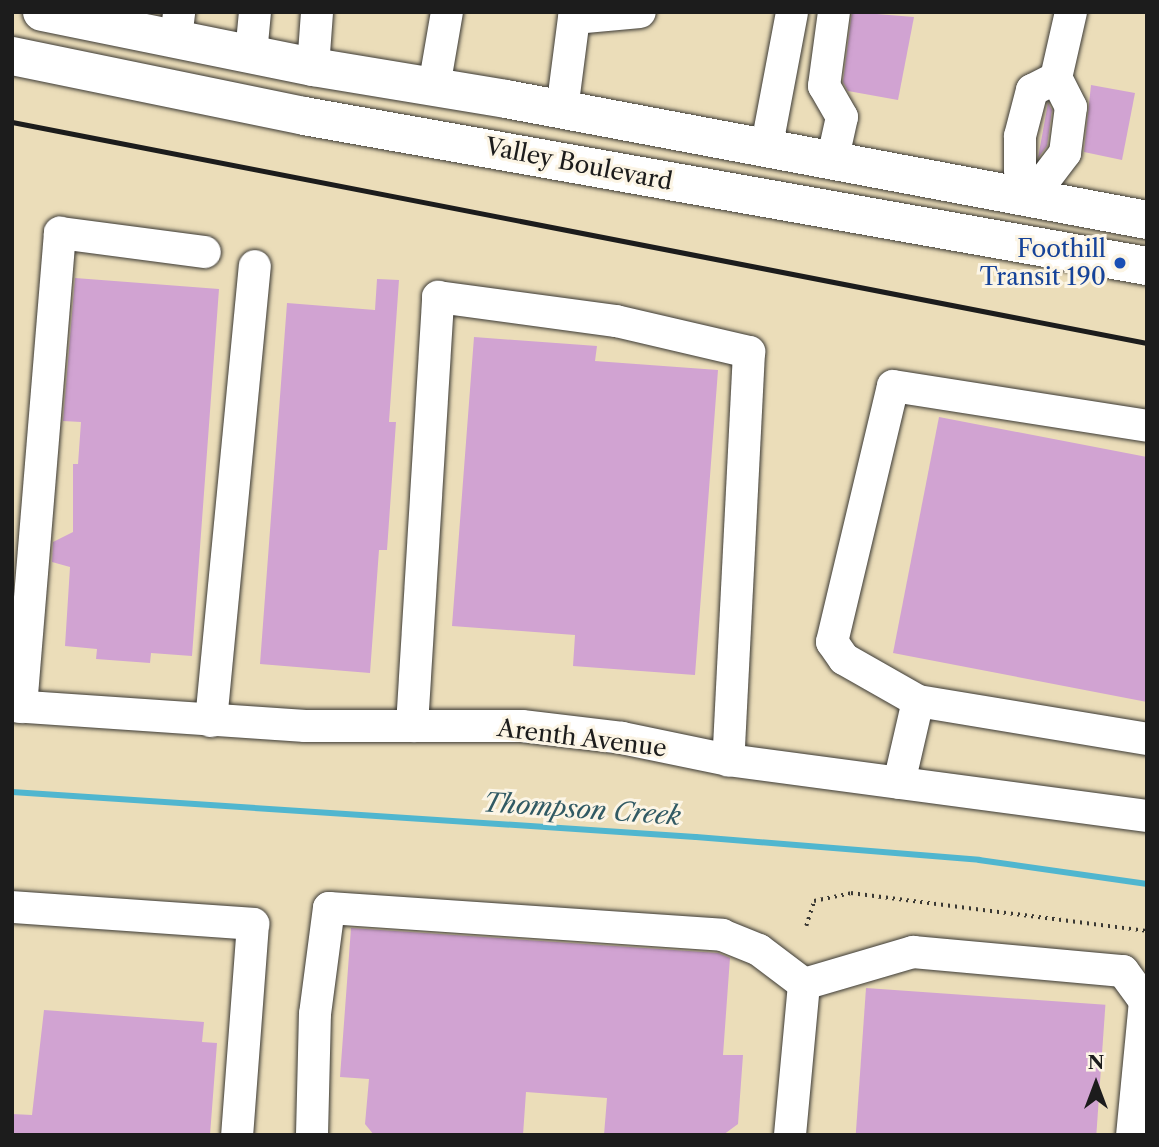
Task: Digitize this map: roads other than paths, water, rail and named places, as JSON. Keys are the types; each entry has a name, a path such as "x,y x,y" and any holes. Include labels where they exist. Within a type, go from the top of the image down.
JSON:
{"main road":[{"name":"Valley Boulevard","path":"42,12 177,25 251,54 313,67 562,110 1147,220"},
{"path":"167,85 177,25"},
{"name":"Valley Boulevard","path":"12,55 167,85 304,116 1147,266"}],"street":[{"path":"251,54 255,12"},
{"path":"313,67 317,12"},
{"path":"434,87 447,12"},
{"path":"562,110 566,15 640,12"},
{"path":"766,150 792,12"},
{"path":"831,162 842,117 824,86 834,12"},
{"path":"1030,199 1065,153 1071,107 1056,78 1071,12"},
{"path":"1030,199 1020,170 1020,136 1032,90 1056,78"},
{"path":"16,706 60,233 205,252"},
{"path":"211,721 255,266"},
{"path":"412,726 439,296 616,321 749,352 728,760"},
{"path":"1147,426 893,386 831,642 844,659 918,701 1147,739"},
{"path":"899,783 918,701"},
{"name":"Arenth Avenue","path":"16,706 211,721 522,726 622,738 728,760 1147,816"},
{"path":"12,907 253,924 237,1135"},
{"path":"312,1135 315,1014 329,908 722,935 758,950 804,984"},
{"path":"804,984 913,952 1123,971 1145,1001 1132,1135"},
{"path":"790,1135 804,984"}],"waterway":[{"name":"Thompson Creek","path":"12,792 696,837 979,860 1147,884"}],"railway":[{"path":"12,122 1147,343"}],"place":[{"name":"Foothill Transit 190","path":"1120,263"}]}
